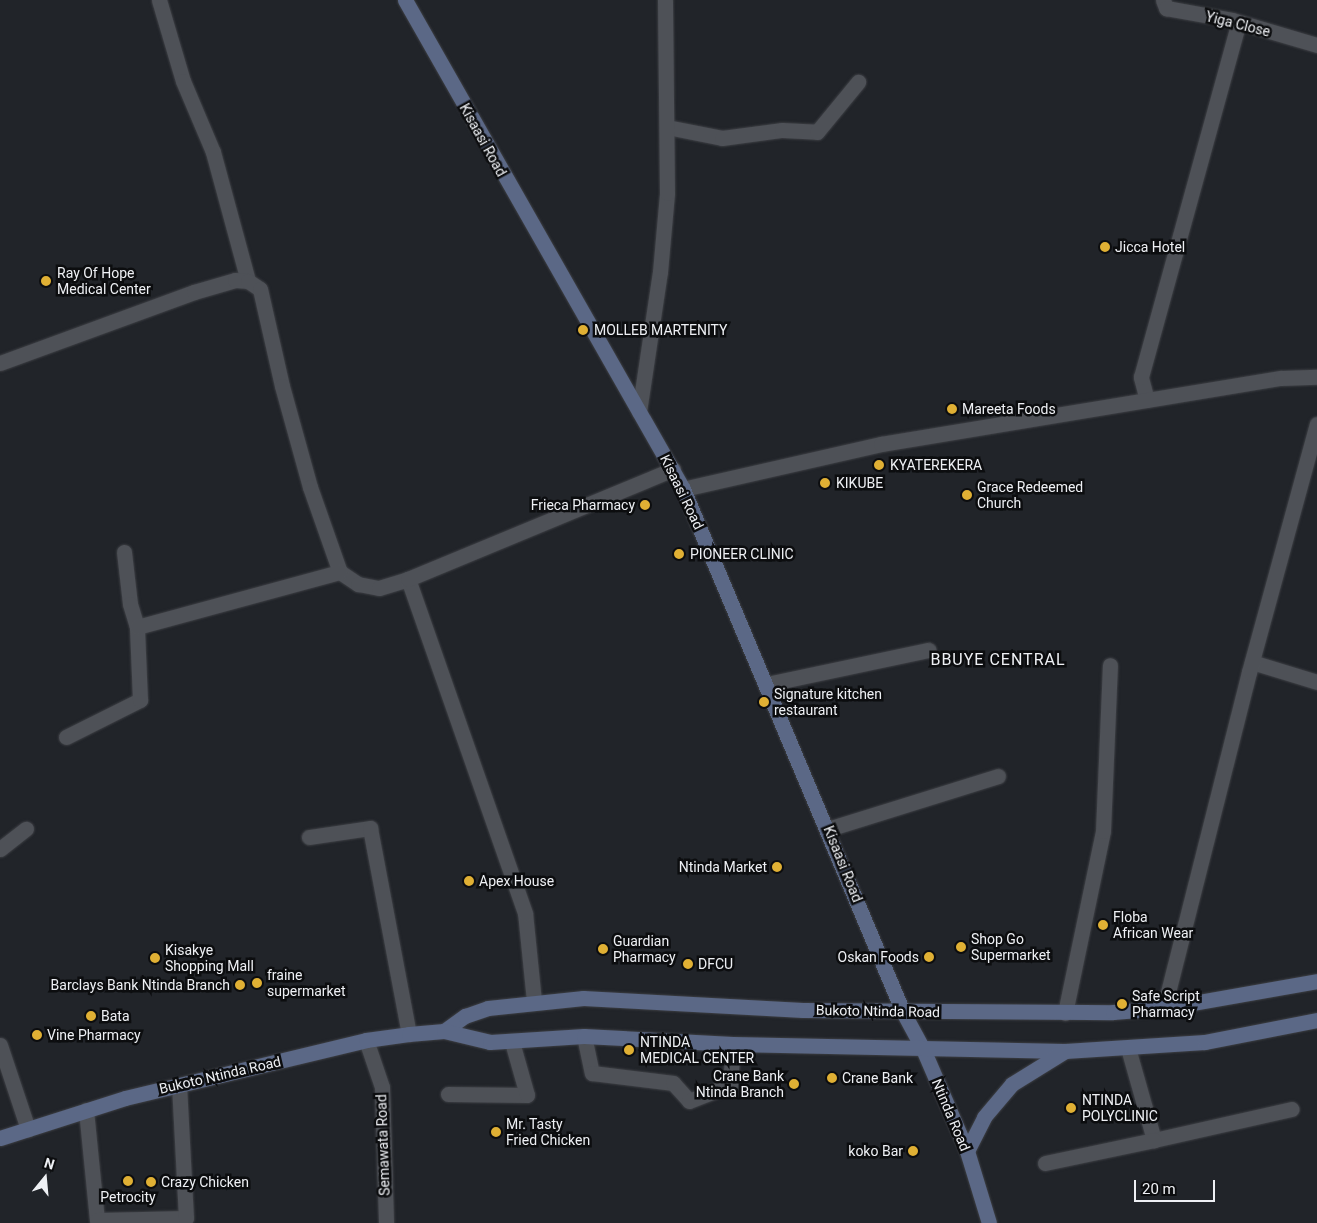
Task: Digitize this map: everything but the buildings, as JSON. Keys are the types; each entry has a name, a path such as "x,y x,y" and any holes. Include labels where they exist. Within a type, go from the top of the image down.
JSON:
{"main road":[{"name":"Kisaasi Road","path":"405,0 639,412 673,468 767,684 903,1012"},
{"name":"Bukoto Ntinda Road","path":"444,1031 465,1016 488,1008 534,1001 583,998 655,1000 803,1010 1065,1013 1164,1008 1317,981"},
{"name":"Ntinda Road","path":"903,1012 923,1049 967,1151 989,1223"},
{"name":"Bukoto Ntinda Road","path":"0,1138 86,1110 179,1085 366,1040 409,1034 444,1031 473,1040 512,1042 584,1036 733,1044 1065,1051 1205,1042 1317,1020"},
{"path":"967,1151 984,1117 1012,1084 1065,1051"}],"street":[{"path":"159,0 183,81 213,152 248,281"},
{"path":"639,412 661,262 667,193 668,127 665,0"},
{"name":"Yiga Close","path":"1163,0 1166,8 1239,22 1317,45"},
{"path":"1147,400 1141,377 1239,22"},
{"path":"668,127 722,138 782,130 817,132 858,82"},
{"path":"0,363 194,292 235,280 248,281 260,290 282,386 310,487 340,572 358,584 379,588 408,579 673,468"},
{"path":"683,489 881,444 1281,378 1317,377"},
{"path":"1164,1008 1252,662 1317,424"},
{"path":"66,737 140,700 136,627 130,604 124,552"},
{"path":"136,627 340,572"},
{"path":"408,579 525,912 534,1001"},
{"path":"767,684 928,650"},
{"path":"1252,662 1317,682"},
{"path":"1065,1013 1103,831 1110,665"},
{"path":"828,829 998,776"},
{"path":"309,837 370,828 409,1034"},
{"path":"0,849 26,829"},
{"path":"584,1036 592,1074 673,1083 689,1101 730,1085 733,1044"},
{"name":"Semawata Road","path":"366,1040 382,1088 386,1223"},
{"path":"448,1094 527,1095 512,1042"},
{"path":"0,1045 28,1129"},
{"path":"1128,1048 1154,1140"},
{"path":"86,1110 96,1220 186,1218 179,1085"},
{"path":"1045,1163 1292,1109"}],"place":[{"name":"Jicca Hotel","path":"1105,247"},
{"name":"Ray Of Hope Medical Center","path":"46,281"},
{"name":"MOLLEB MARTENITY","path":"583,330"},
{"name":"Mareeta Foods","path":"952,409"},
{"name":"KYATEREKERA","path":"879,465"},
{"name":"KIKUBE","path":"825,483"},
{"name":"Grace Redeemed Church","path":"967,495"},
{"name":"Frieca Pharmacy","path":"645,505"},
{"name":"PIONEER CLINIC","path":"679,554"},
{"name":"Signature kitchen restaurant","path":"764,702"},
{"name":"Ntinda Market","path":"777,867"},
{"name":"Apex House","path":"469,881"},
{"name":"Floba African Wear","path":"1103,925"},
{"name":"Shop Go Supermarket","path":"961,947"},
{"name":"Guardian Pharmacy","path":"603,949"},
{"name":"Oskan Foods","path":"929,957"},
{"name":"Kisakye Shopping Mall","path":"155,958"},
{"name":"DFCU","path":"688,964"},
{"name":"fraine supermarket","path":"257,983"},
{"name":"Barclays Bank Ntinda Branch","path":"240,985"},
{"name":"Safe Script Pharmacy","path":"1122,1004"},
{"name":"Bata","path":"91,1016"},
{"name":"Vine Pharmacy","path":"37,1035"},
{"name":"NTINDA MEDICAL CENTER","path":"629,1050"},
{"name":"Crane Bank","path":"832,1078"},
{"name":"Crane Bank Ntinda Branch","path":"794,1084"},
{"name":"NTINDA POLYCLINIC","path":"1071,1108"},
{"name":"Mr. Tasty Fried Chicken","path":"496,1132"},
{"name":"koko Bar","path":"913,1151"},
{"name":"Petrocity","path":"128,1181"},
{"name":"Crazy Chicken","path":"151,1182"}],"district":[{"name":"BBUYE CENTRAL","path":"998,660"}]}
